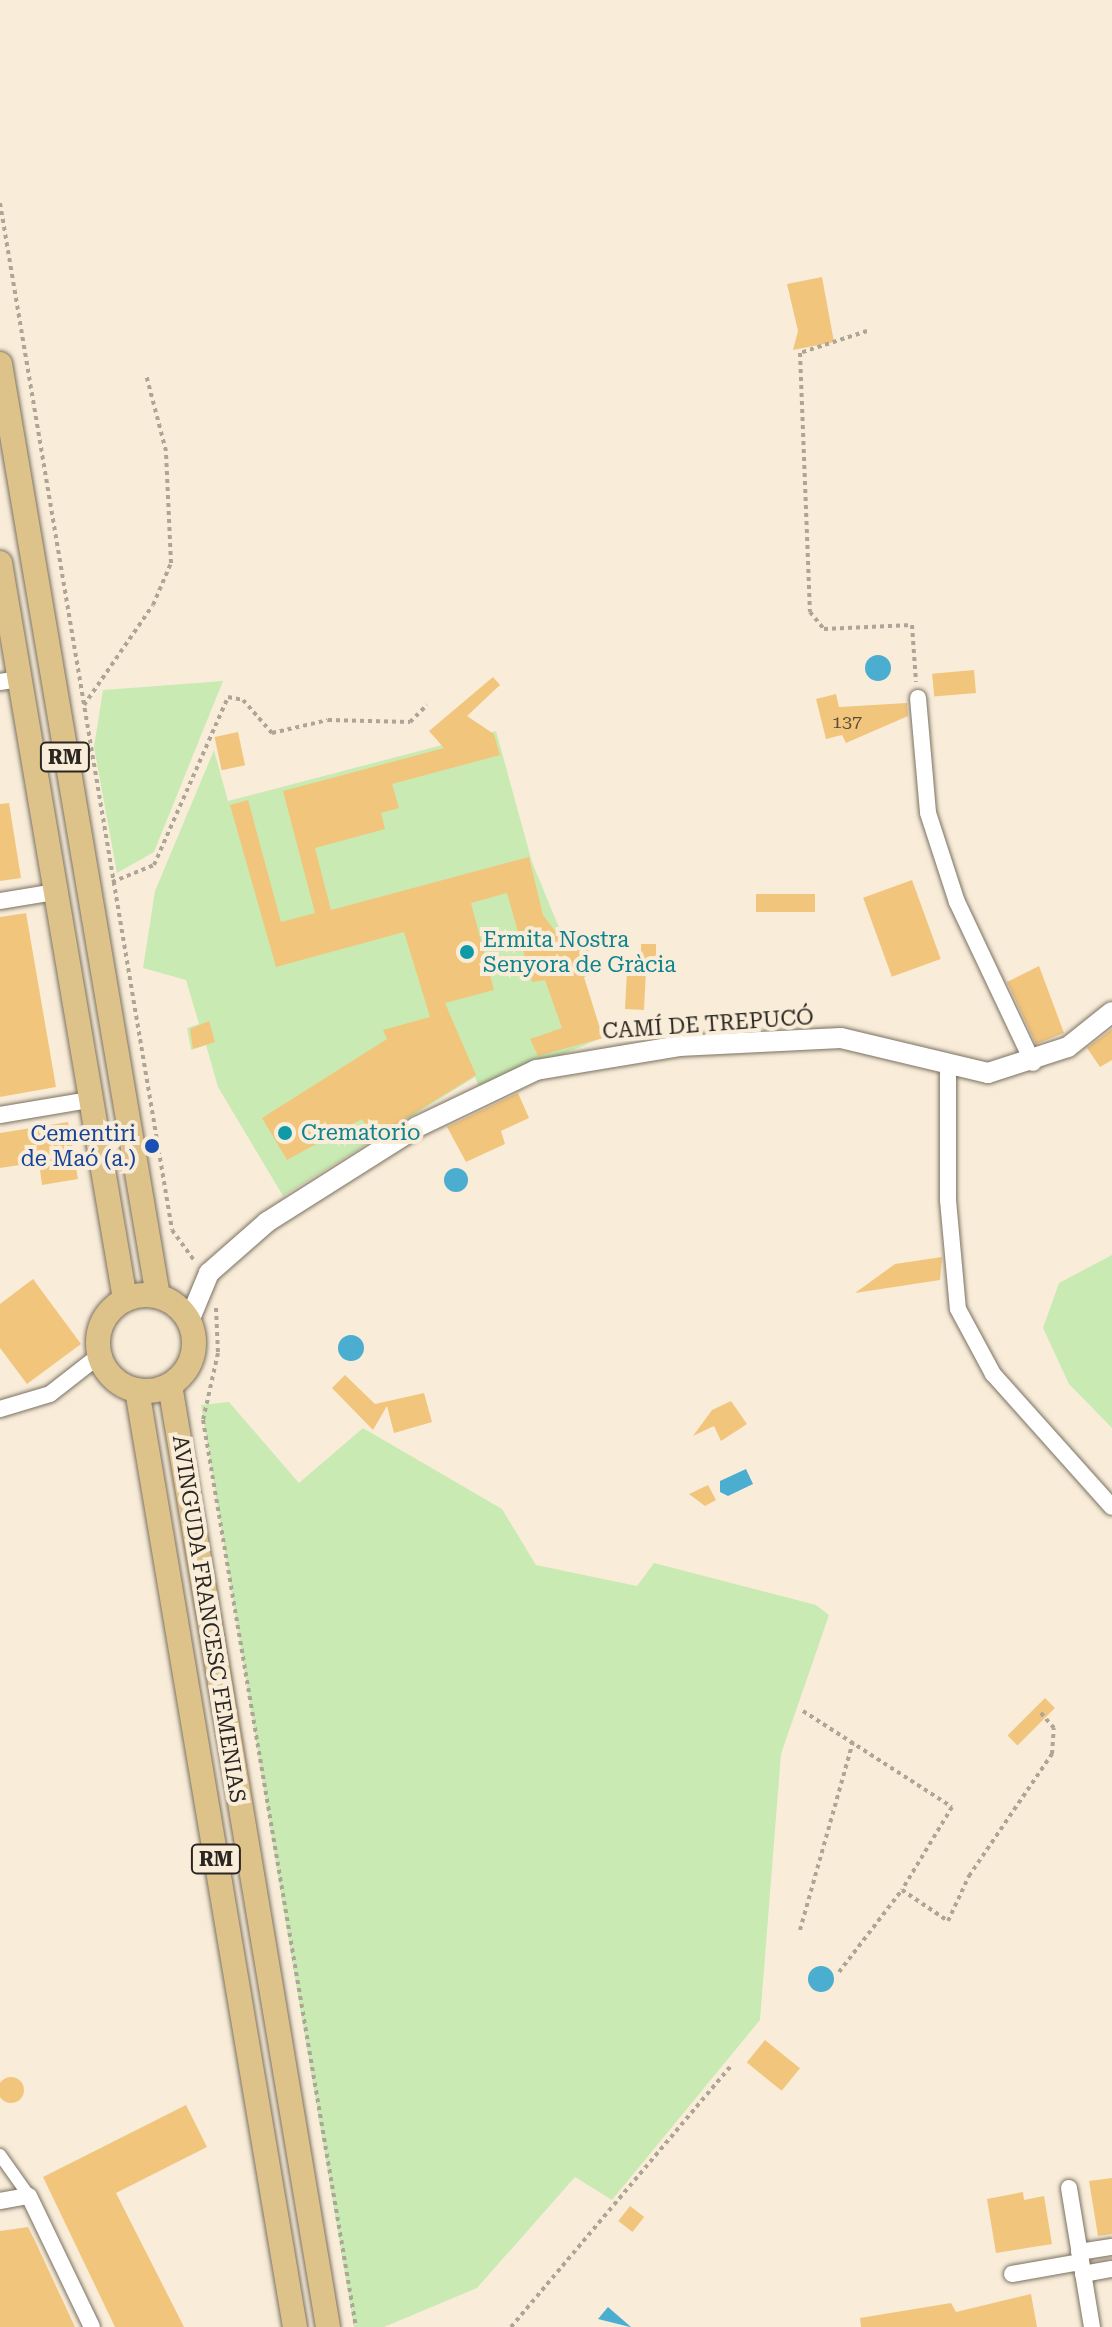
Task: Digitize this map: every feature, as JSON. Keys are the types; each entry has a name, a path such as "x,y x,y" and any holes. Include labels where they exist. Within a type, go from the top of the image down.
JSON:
{"main road":[{"name":"RM","path":"0,364 158,1296"},
{"name":"RM","path":"0,563 10,680 55,892 125,1299"},
{"path":"158,1296 189,1321 194,1350 170,1385 137,1390 107,1371 100,1355 105,1317 125,1299 158,1296"},
{"name":"AVINGUDA FRANCESC FEMENIAS","path":"170,1385 328,2327"},
{"name":"AVINGUDA FRANCESC FEMENIAS","path":"137,1390 295,2327"}],"street":[{"path":"918,698 915,732 928,813 957,902 1033,1063"},
{"path":"0,901 55,892"},
{"name":"CAMÍ DE TREPUCÓ","path":"189,1321 209,1273 332,1176 536,1070 679,1046 841,1038 948,1068 988,1073 1033,1063 1068,1047 1112,1012"},
{"path":"948,1068 948,1200 958,1309 993,1374 1112,1507"},
{"path":"0,1115 90,1100"},
{"path":"0,1409 50,1394 100,1355"},
{"path":"0,2155 29,2196 92,2327"},
{"path":"1069,2188 1092,2327"},
{"path":"0,2201 29,2196"},
{"path":"1012,2274 1081,2263 1112,2247"},
{"path":"1081,2263 1112,2269"}],"path":[{"path":"0,203 172,1230 225,1287 216,1309 218,1353 203,1420 356,2327"},
{"path":"867,331 800,353 810,612 824,629 912,625 918,698"},
{"path":"82,707 153,605 171,563 166,451 146,375"},
{"path":"87,888 154,865 228,697 243,700 272,733 328,720 410,722 427,705"},
{"path":"803,1711 952,1807 902,1890 839,1972"},
{"path":"902,1890 948,1921 969,1876 1052,1754 1054,1728 1041,1713"},
{"path":"800,1930 853,1742"},
{"path":"511,2327 732,2065"}],"green space":[{"path":"223,681 154,852 117,873 94,747 103,690"},
{"path":"496,731 532,862 604,1037 480,1089 475,1077 283,1196 218,1087 206,1045 191,1050 187,1028 199,1024 186,980 143,968 155,891 214,750 228,801"},
{"path":"1112,1255 1112,1428 1069,1384 1043,1328 1059,1283"},
{"path":"229,1402 299,1483 363,1428 502,1509 536,1565 637,1586 654,1563 816,1605 829,1615 781,1754 760,2020 612,2200 575,2177 477,2288 384,2327 354,2327 286,1924 201,1405"}],"water":[{"path":"878,655 887,659 891,668 887,677 878,681 869,677 865,668 869,659"},
{"path":"456,1168 464,1172 468,1180 464,1188 456,1192 448,1188 444,1180 448,1172"},
{"path":"351,1335 360,1339 364,1348 360,1357 351,1361 342,1357 338,1348 342,1339"},
{"path":"746,1469 753,1484 728,1496 720,1492 720,1481"},
{"path":"821,1966 831,1969 834,1979 831,1989 821,1992 811,1989 808,1979 811,1969"},
{"path":"608,2307 631,2327 598,2319"}],"building":[{"path":"822,277 834,342 793,350 798,331 787,284"},
{"path":"974,670 976,693 934,697 932,674"},
{"path":"493,677 500,685 467,716 494,734 500,755 392,784 399,808 381,813 385,829 315,848 331,910 529,857 543,915 561,939 579,931 598,971 584,977 603,1038 538,1056 530,1039 562,1028 545,980 532,982 507,893 471,903 494,990 445,1003 476,1075 374,1138 362,1119 287,1160 262,1118 387,1039 383,1030 430,1017 404,932 276,967 230,805 248,800 281,922 315,913 283,791 444,748 429,731"},
{"path":"836,694 839,707 907,703 908,716 846,743 842,735 826,739 816,699"},
{"path":"238,732 245,765 222,770 215,737"},
{"path":"9,803 21,878 0,881 0,804"},
{"path":"912,880 941,959 892,977 863,898"},
{"path":"756,894 815,894 815,912 756,912"},
{"path":"26,913 56,1087 0,1097 0,917"},
{"path":"641,944 656,944 656,970 641,970"},
{"path":"1039,966 1064,1033 1036,1044 1007,982"},
{"path":"627,971 646,972 644,1010 625,1009"},
{"path":"209,1021 215,1042 193,1049 190,1029"},
{"path":"1112,1029 1112,1060 1100,1067 1087,1048"},
{"path":"518,1093 529,1118 501,1131 505,1144 466,1162 447,1127"},
{"path":"68,1122 78,1179 42,1185 39,1162 0,1168 0,1133"},
{"path":"942,1257 940,1280 855,1293 895,1264"},
{"path":"33,1279 81,1344 27,1384 0,1348 0,1304"},
{"path":"345,1375 375,1404 424,1393 432,1422 394,1433 387,1406 373,1430 332,1388"},
{"path":"731,1401 747,1424 721,1441 714,1426 693,1436 712,1410"},
{"path":"708,1485 716,1500 705,1506 689,1494"},
{"path":"1045,1698 1055,1708 1017,1745 1008,1735"},
{"path":"765,2040 800,2068 782,2091 747,2063"},
{"path":"11,2077 20,2081 24,2090 20,2099 11,2103 2,2099 -2,2090 2,2081"},
{"path":"186,2105 207,2147 116,2193 184,2327 115,2327 43,2177"},
{"path":"1112,2178 1112,2234 1098,2236 1089,2181"},
{"path":"1023,2192 1024,2200 1044,2196 1052,2244 996,2253 987,2199"},
{"path":"630,2206 644,2217 632,2232 618,2221"},
{"path":"28,2227 75,2327 0,2327 0,2231"},
{"path":"1031,2294 1037,2327 861,2327 860,2318 951,2303 956,2312"}],"place":[{"name":"Ermita Nostra Senyora de Gràcia","path":"467,952"},
{"name":"Crematorio","path":"285,1133"},
{"name":"Cementiri de Maó (a.)","path":"152,1146"}]}
